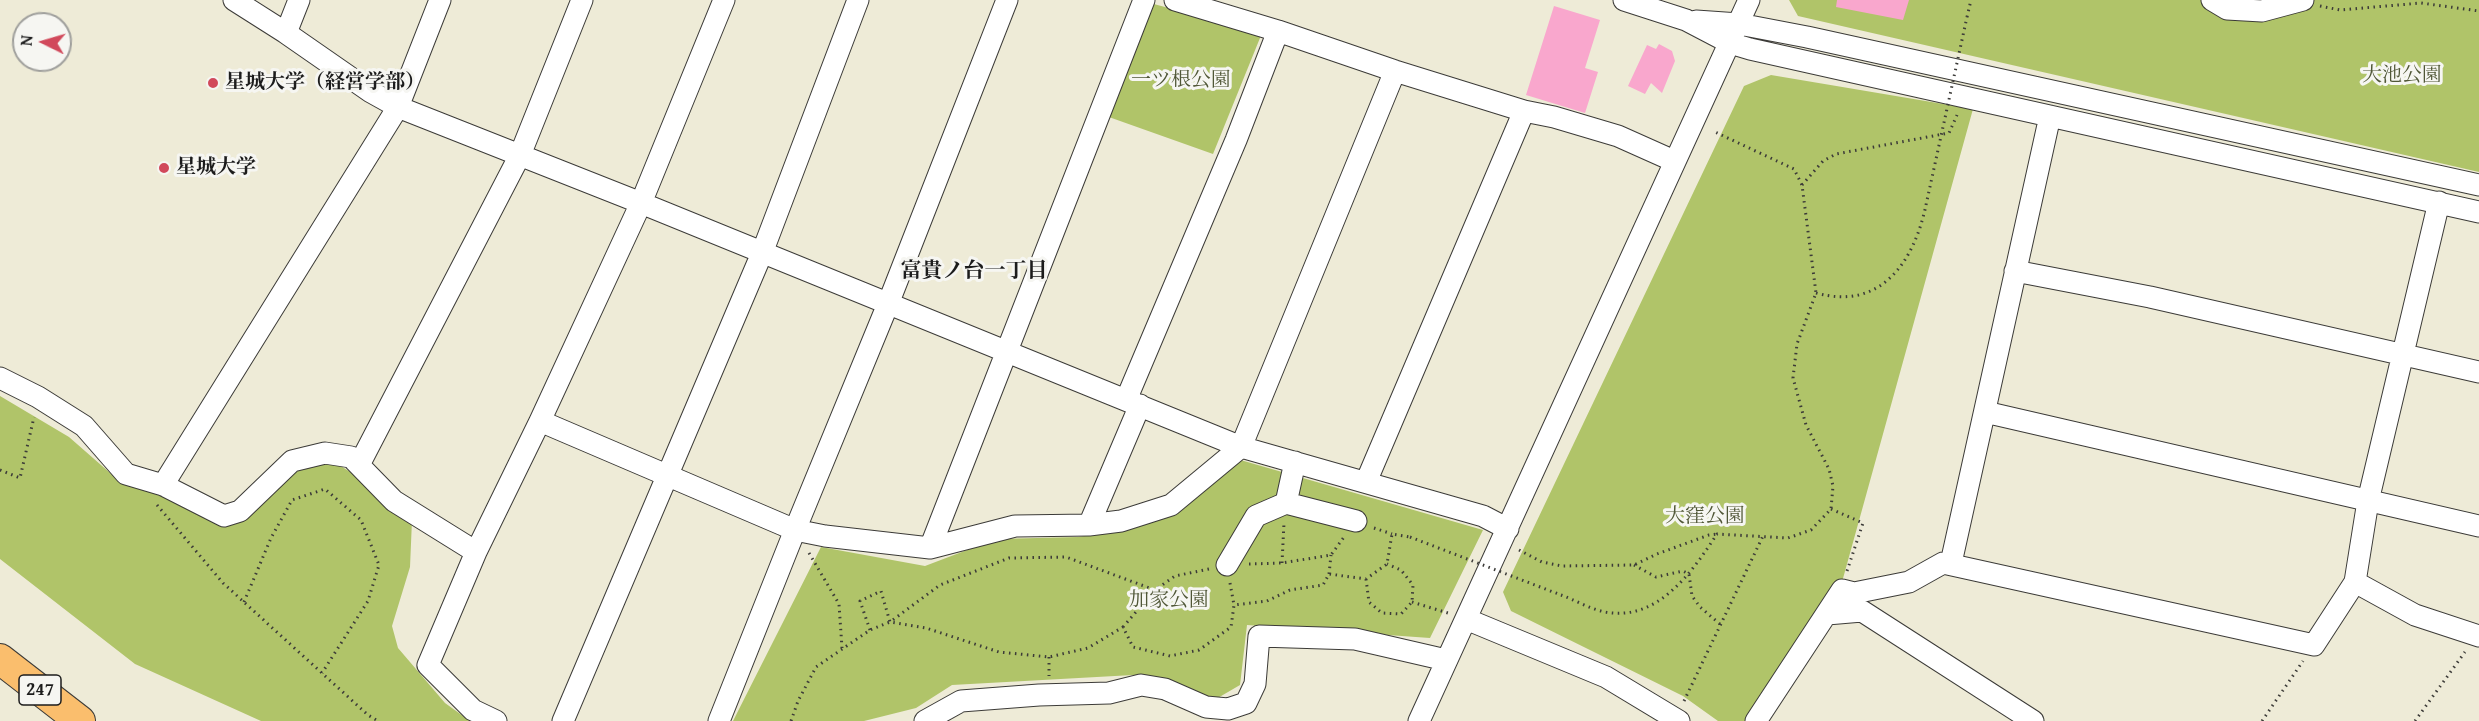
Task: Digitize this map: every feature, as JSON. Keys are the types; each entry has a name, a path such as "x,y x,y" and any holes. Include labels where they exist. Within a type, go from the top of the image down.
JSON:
{"highway":[{"name":"247","path":"0,659 80,721"}],"street":[{"path":"234,0 371,92 398,107 641,203 1241,447 1483,516 1508,529"},
{"path":"286,33 299,0"},
{"path":"160,494 398,107 440,0"},
{"path":"359,465 520,155 582,0"},
{"path":"496,721 472,710 428,665 476,552 540,422 641,203 724,0"},
{"path":"563,721 762,253 858,0"},
{"path":"719,721 799,530 1006,0"},
{"path":"930,548 1144,0"},
{"path":"1175,0 1524,111 1554,117 1618,136 1674,161"},
{"path":"1624,0 1734,34 2050,116 2479,212"},
{"path":"1419,721 1749,0"},
{"path":"2211,0 2227,9 2262,11 2301,1"},
{"path":"1089,525 1133,403 1278,31"},
{"path":"1734,34 2479,185"},
{"path":"540,422 799,530 930,548 1015,526 1089,525 1121,521 1171,505 1241,447 1395,71"},
{"path":"1366,482 1524,111"},
{"path":"1951,563 2050,116"},
{"path":"1756,721 1842,590 1854,593 1909,582 1943,563 2314,645 2355,582 2368,501 2439,202"},
{"path":"2015,271 2150,297 2479,372"},
{"path":"0,378 38,397 84,426 126,474 160,494 224,516 240,511 292,461 325,453 351,457 394,501 476,552"},
{"path":"1986,412 2479,526"},
{"path":"1286,503 1295,462"},
{"path":"1227,565 1256,516 1286,503 1356,521"},
{"path":"2355,582 2415,615 2478,636"},
{"path":"1827,614 1862,610 2033,721"},
{"path":"1466,619 1681,711"},
{"path":"925,721 961,701 1039,694 1109,693 1141,685 1165,689 1204,714 1228,709 1246,703 1255,684 1259,636 1355,639 1446,660"}],"path":[{"path":"1816,293 1828,296 1850,296 1874,288 1889,279 1906,261 1921,230 1971,0"},
{"path":"2301,1 2340,10 2421,2 2479,11"},
{"path":"1802,186 1823,161 1836,154 1949,132 1960,108"},
{"path":"1519,550 1542,561 1562,566 1634,565 1667,550 1717,534 1788,538 1799,535 1811,530 1831,509 1833,486 1829,469 1806,425 1793,378 1793,362 1797,345 1816,293 1802,186 1794,169 1714,132"},
{"path":"0,470 20,478 38,397"},
{"path":"244,602 271,538 292,500 325,489 361,520 379,565 368,601 322,673"},
{"path":"160,494 223,583 368,715 378,721"},
{"path":"1282,563 1286,503"},
{"path":"1831,509 1863,523 1847,568 1845,590"},
{"path":"1123,627 1133,646 1170,656 1199,650 1231,627 1234,605 1267,602 1290,590 1323,585 1329,574 1330,555 1356,521 1392,534 1410,537 1605,612 1637,611 1663,599 1689,574 1717,534"},
{"path":"799,530 809,554 839,604 842,648"},
{"path":"1329,574 1366,579 1387,564 1392,534"},
{"path":"1681,711 1763,536"},
{"path":"890,622 926,628 999,652 1048,657 1088,648 1123,627 1155,590 1175,576 1227,565 1282,563 1330,555"},
{"path":"791,721 798,701 816,667 870,630 890,622 940,585 1009,558 1066,557 1155,590"},
{"path":"1366,579 1369,602 1382,613 1401,614 1412,602 1413,585 1401,570 1387,564"},
{"path":"1634,565 1656,577 1683,572 1689,574"},
{"path":"1689,574 1692,596 1700,608 1721,624"},
{"path":"870,630 860,601 881,591 890,622"},
{"path":"1412,602 1466,619"},
{"path":"2415,721 2478,636"},
{"path":"2262,721 2314,645"}],"green space":[{"name":"大池公園","path":"1789,0 2479,0 2479,172 1798,16"},
{"name":"一ツ根公園","path":"1150,3 1262,33 1213,154 1106,116"},
{"name":"大窪公園","path":"1771,75 1973,109 1842,582 1750,721 1718,721 1683,696 1511,611 1503,592 1744,86"},
{"path":"0,396 69,437 117,479 161,492 216,524 242,520 294,469 318,460 339,465 368,483 412,520 410,567 392,626 398,648 445,703 470,721 261,721 135,664 0,559"},
{"name":"加家公園","path":"1237,459 1483,530 1430,638 1247,625 1240,685 1216,699 1133,675 952,685 916,708 864,721 733,721 821,547 925,566 996,539 1078,537 1137,527"}],"building":[{"path":"1837,0 1909,0 1903,20 1836,7"},
{"path":"1554,6 1600,20 1585,68 1598,72 1585,113 1526,95"},
{"path":"1659,44 1672,51 1675,61 1662,93 1651,83 1645,94 1628,86 1647,45 1656,49"}],"place":[{"name":"星城大学（経営学部）","path":"213,83"},
{"name":"星城大学","path":"164,168"}],"district":[{"name":"富貴ノ台一丁目","path":"974,272"}]}
